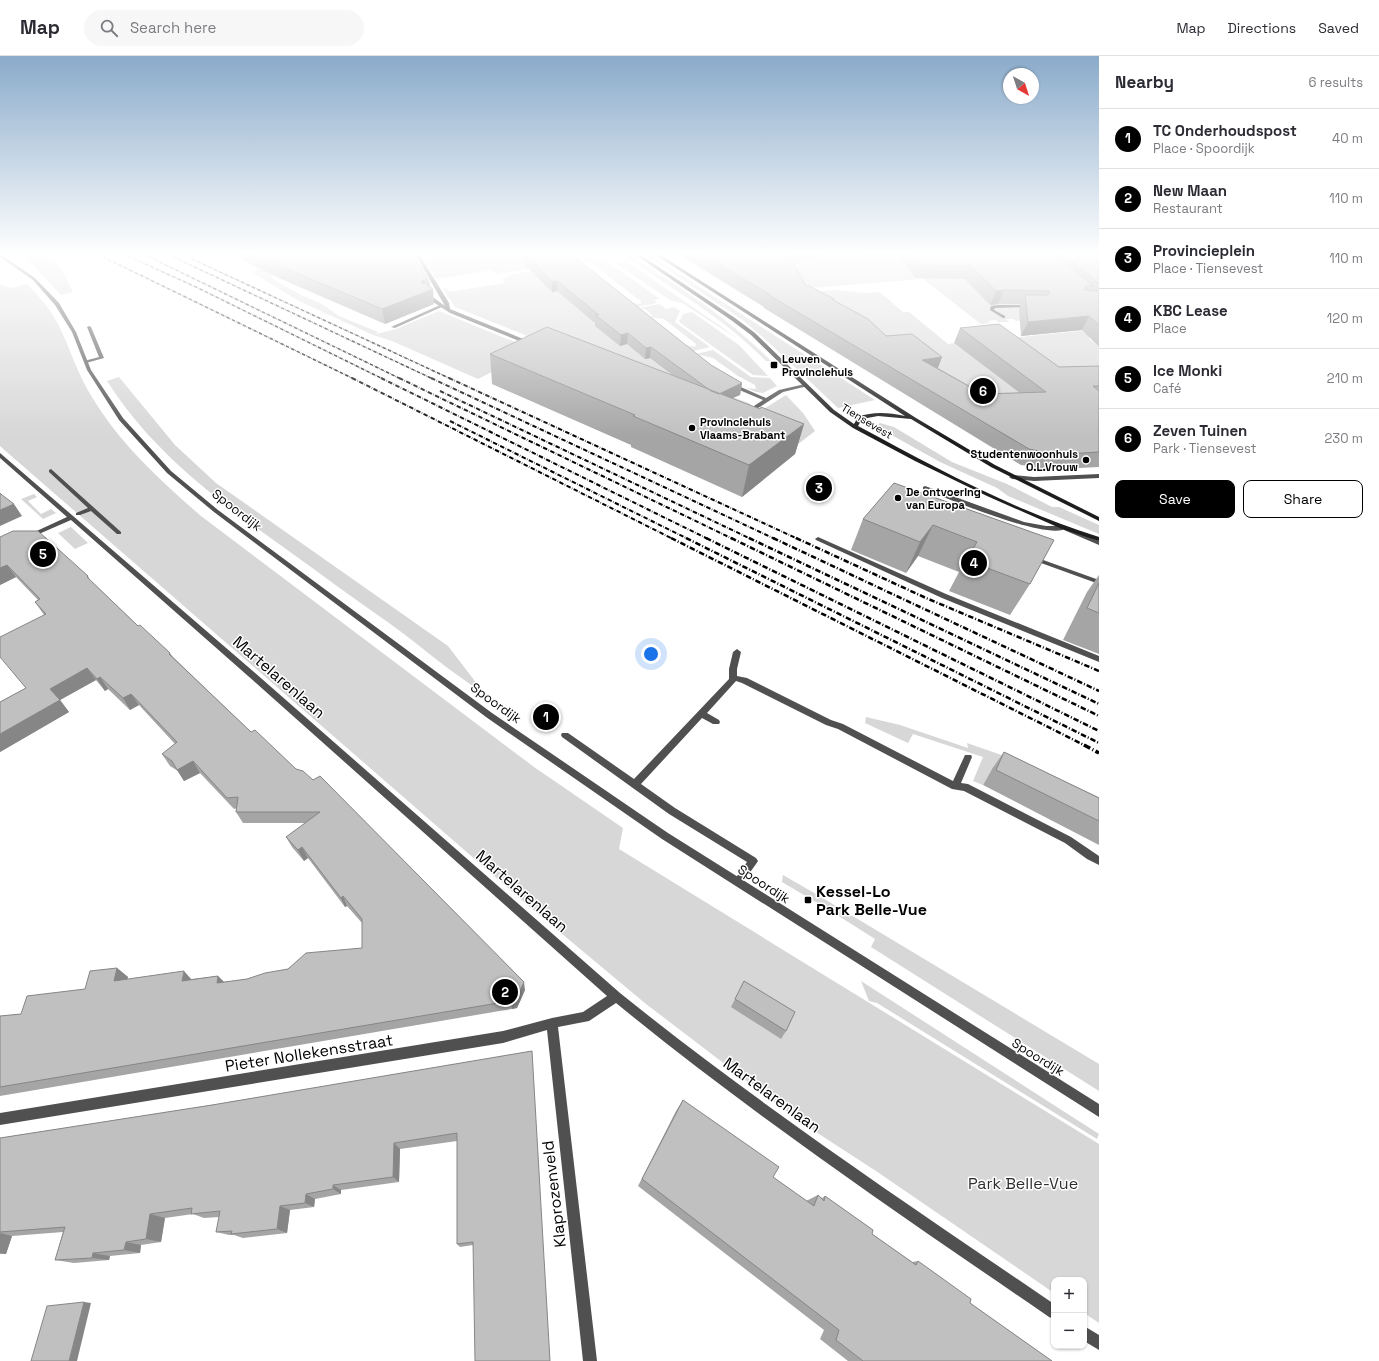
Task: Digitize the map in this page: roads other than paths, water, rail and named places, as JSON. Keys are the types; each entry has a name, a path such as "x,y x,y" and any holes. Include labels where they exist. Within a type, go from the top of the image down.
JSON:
{"main road":[{"name":"Tiensevest","path":"728,315 753,334 805,386 838,416 949,476 1064,528"},
{"path":"751,315 914,419 1012,477 1099,519"},
{"path":"854,426 860,418 870,415 889,414 914,419"},
{"path":"1064,528 1099,539"}],"street":[{"name":"Spoordijk","path":"63,315 70,325 86,362 107,399 121,419 169,472 216,512 489,715 665,836 1099,1111"},
{"path":"393,327 424,315"},
{"path":"459,315 540,347"},
{"path":"86,362 102,358 89,327"},
{"path":"725,381 740,390 766,400"},
{"path":"742,417 766,400 784,390 805,386"},
{"name":"Martelarenlaan","path":"0,455 74,516 616,997 676,1046 781,1124 1051,1310"},
{"path":"51,471 119,533"},
{"path":"1012,477 1029,479 1099,476"},
{"path":"925,488 1023,524 1046,528 1064,528"},
{"path":"20,540 92,508"},
{"name":"Tiensevest","path":"1064,528 1099,543"},
{"path":"818,539 944,596 1099,659"},
{"path":"1024,555 1099,582"},
{"path":"635,784 733,680 737,652"},
{"path":"733,678 744,680 829,723 840,726 955,786 965,787 1068,840 1099,861"},
{"path":"701,713 716,722"},
{"path":"565,735 672,810 753,860 738,882"},
{"path":"955,786 968,757"},
{"name":"Pieter Nollekensstraat","path":"0,1119 503,1037 534,1030 552,1023 585,1017 616,997"},
{"name":"Klaprozenveld","path":"552,1023 590,1361"},
{"path":"1087,1335 1099,1343"}],"railway":[{"path":"222,315 354,379"},
{"path":"253,315 383,379"},
{"path":"269,315 401,379"},
{"path":"297,315 433,379"},
{"path":"313,315 451,379"},
{"path":"381,378 708,539"},
{"path":"399,378 733,539"},
{"path":"431,378 775,539"},
{"path":"449,378 798,539"},
{"path":"354,379 673,539"},
{"path":"440,391 751,539"},
{"path":"450,421 688,539"},
{"path":"671,538 1086,746"},
{"path":"686,538 1099,743"},
{"path":"706,538 1099,731"},
{"path":"731,538 1099,716"},
{"path":"749,538 1099,704"},
{"path":"773,538 1099,691"},
{"path":"796,538 926,598 1099,671"},
{"path":"1084,745 1099,753"}],"place":[{"name":"Leuven Provinciehuis","path":"774,365"},
{"name":"Zeven Tuinen","path":"983,391"},
{"name":"Provinciehuis Vlaams-Brabant","path":"692,428"},
{"name":"Studentenwoonhuis O.L.Vrouw","path":"1086,460"},
{"name":"Provincieplein","path":"819,488"},
{"name":"De ontvoering van Europa","path":"898,498"},
{"name":"Ice Monki","path":"43,554"},
{"name":"KBC Lease","path":"974,563"},
{"name":"TC Onderhoudspost","path":"546,717"},
{"name":"Kessel-Lo Park Belle-Vue","path":"808,900"},
{"name":"New Maan","path":"505,992"}],"park label":[{"name":"Park Belle-Vue","path":"1023,1183"}]}
